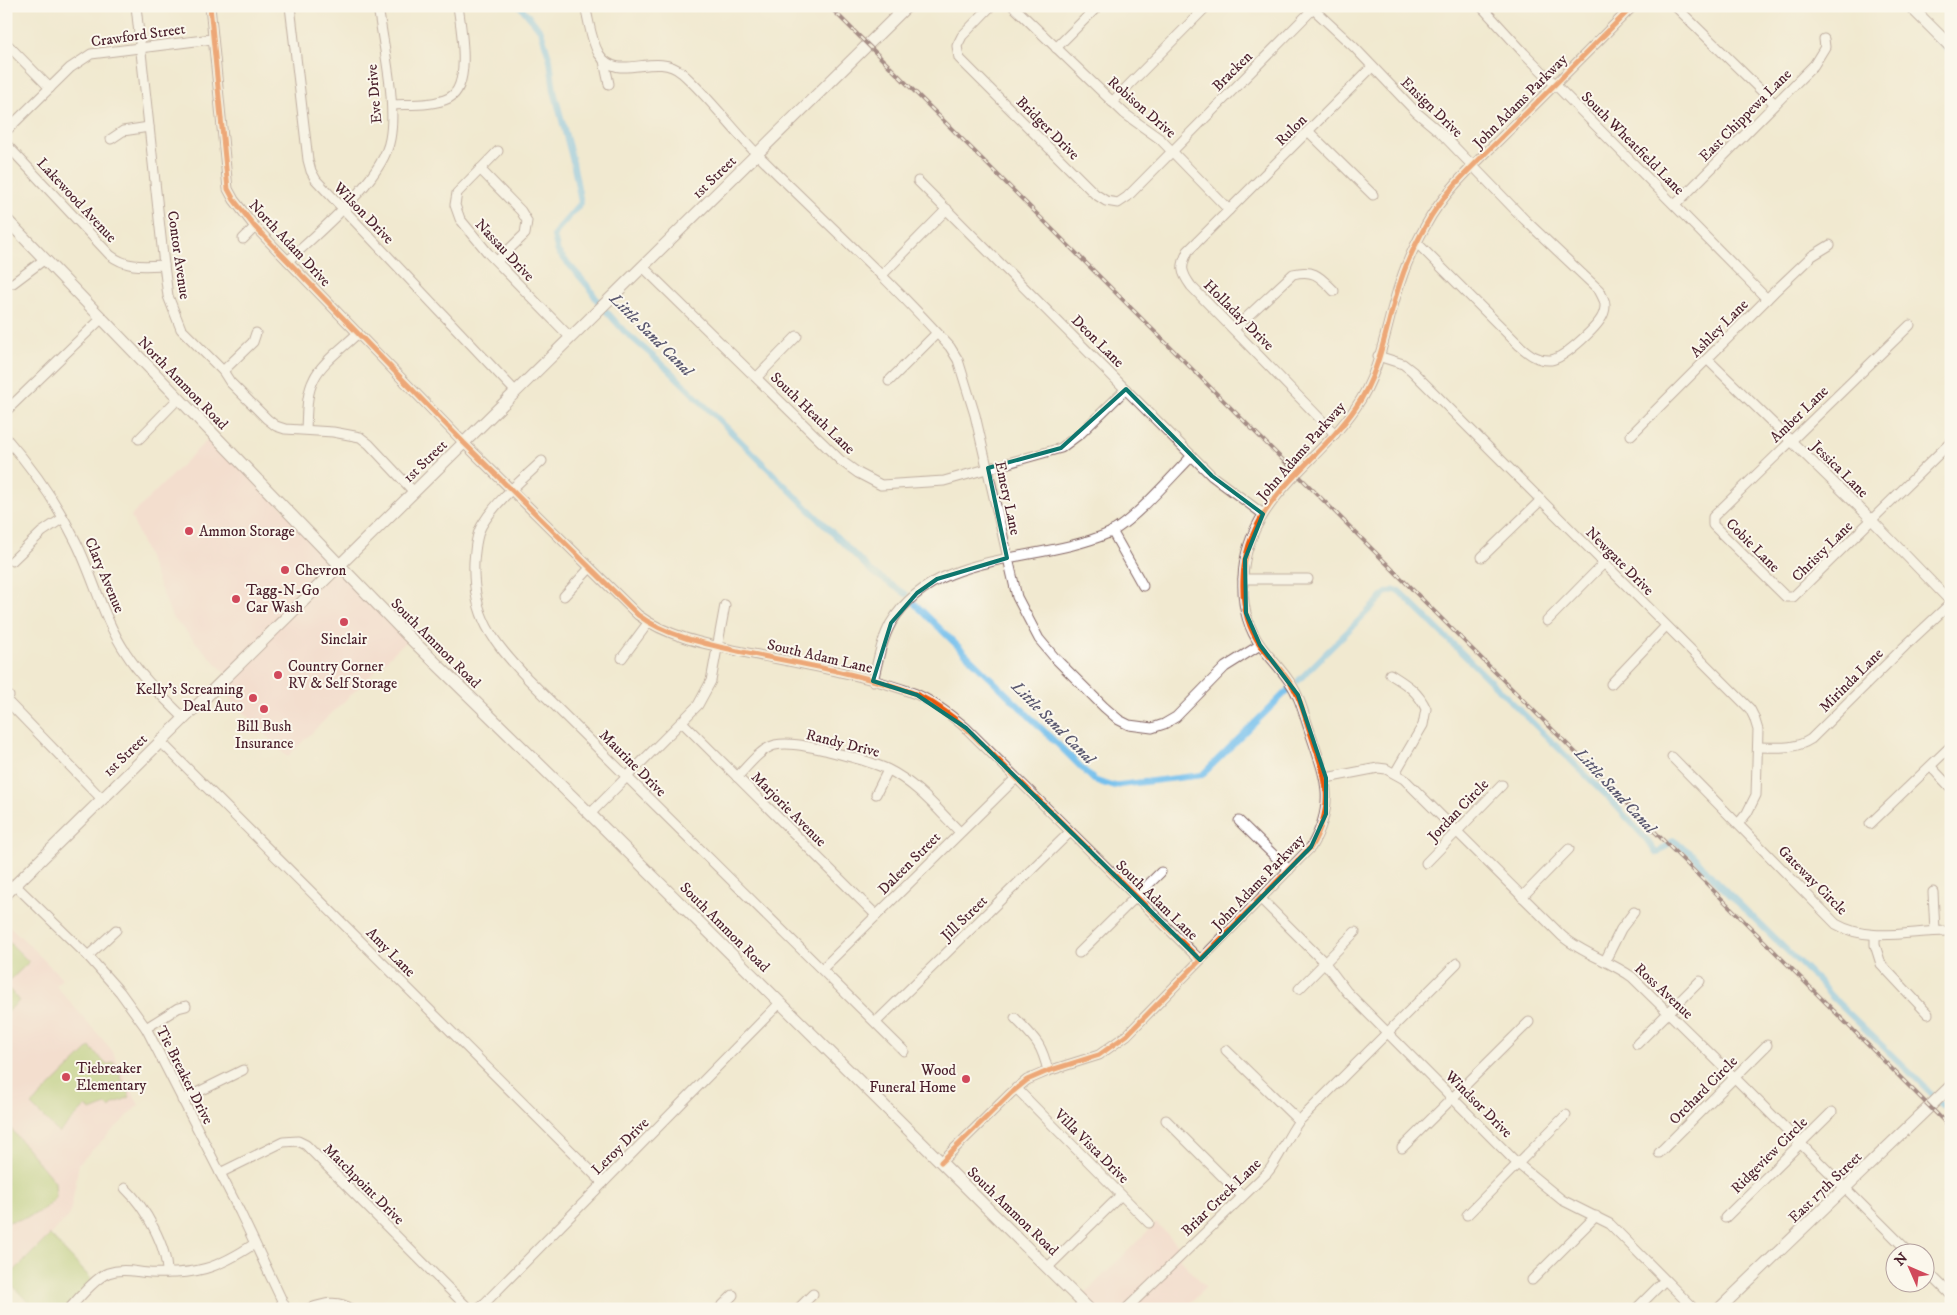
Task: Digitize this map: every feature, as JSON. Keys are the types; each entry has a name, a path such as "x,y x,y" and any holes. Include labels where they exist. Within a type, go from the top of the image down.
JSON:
{"main road":[{"path":"1910,6 1951,47"},
{"name":"1st Street","path":"6,894 758,155 904,7"},
{"name":"North Ammon Road","path":"6,219 339,566"},
{"name":"South Ammon Road","path":"339,566 409,638 590,814 1089,1309"},
{"name":"East 17th Street","path":"1720,1309 1951,1086"}],"street":[{"name":"Contor Avenue","path":"136,6 168,296 181,329 223,371 230,382 276,426 285,429 306,429 350,434 360,437 369,444 414,492"},
{"name":"North Adam Drive","path":"210,6 228,188 234,200 254,227 464,444"},
{"name":"Wilson Drive","path":"290,6 311,171 323,190 516,392"},
{"name":"Eve Drive","path":"288,261 362,189 385,157 390,140 392,105 378,6"},
{"path":"392,105 435,102 454,94 460,85 463,74 458,6"},
{"path":"586,6 598,52 604,61 609,84"},
{"name":"Bridger Drive","path":"991,6 962,36 957,46 959,58 1095,194 1106,201 1118,203 1127,197 1171,152"},
{"name":"Robison Drive","path":"1014,6 1112,102 1134,122 1160,139 1229,210"},
{"path":"1056,48 1098,6"},
{"path":"1112,102 1207,6"},
{"name":"South Wheatfield Lane","path":"1481,6 1554,84 1767,299"},
{"name":"John Adams Parkway","path":"941,1162 1016,1088 1027,1080 1048,1070 1099,1055 1110,1049 1127,1035 1312,847 1326,814 1326,778 1298,695 1260,645 1253,633 1246,613 1243,579 1248,546 1263,514 1277,493 1335,434 1357,406 1370,382 1400,281 1417,243 1440,204 1473,166 1633,6"},
{"path":"1675,6 1775,104"},
{"name":"Bracken","path":"1171,152 1312,8"},
{"name":"Ensign Drive","path":"1312,8 1354,47 1525,220 1599,290 1605,301 1604,313 1598,322 1571,349 1558,358 1549,360 1537,359 1520,346 1417,243"},
{"name":"Crawford Street","path":"6,131 70,68 92,54 212,39"},
{"name":"East Chippewa Lane","path":"1675,205 1814,65 1825,47 1824,39"},
{"path":"6,42 50,88"},
{"name":"Emery Lane","path":"604,61 617,68 659,63 681,72 758,155 882,275 937,333 958,360 988,468 1017,597 1040,639 1054,658 1104,707 1119,720 1129,725 1152,728 1164,724 1176,717 1225,667 1260,645"},
{"name":"Rulon","path":"1229,210 1372,67"},
{"path":"111,139 123,131 148,127"},
{"path":"1309,132 1373,195"},
{"name":"Lakewood Avenue","path":"6,144 110,255 119,262 136,267 164,265"},
{"name":"Nassau Drive","path":"498,151 457,194 455,205 460,219 464,227 571,338"},
{"path":"480,169 521,211 528,221 524,234 496,261"},
{"name":"Deon Lane","path":"918,181 1192,456 1219,481 1263,514"},
{"path":"882,275 947,209"},
{"name":"Holladay Drive","path":"1229,210 1188,251 1182,263 1184,275 1191,286 1335,434"},
{"path":"243,239 254,227"},
{"name":"Ashley Lane","path":"1631,434 1812,256 1830,245"},
{"path":"6,286 13,283 45,259"},
{"name":"South Heath Lane","path":"643,267 840,460 858,473 882,485 944,481 1061,448 1081,433 1126,389"},
{"path":"1234,329 1293,274 1305,271 1315,273 1334,291"},
{"path":"6,411 100,319"},
{"name":"Amber Lane","path":"1713,525 1713,517 1910,325"},
{"path":"223,371 253,342 256,333"},
{"path":"889,381 937,333"},
{"path":"306,429 308,399 313,379 318,371 358,334"},
{"path":"757,377 797,336"},
{"name":"Newgate Drive","path":"1378,356 1403,364 1412,371 1750,709 1758,730 1756,795 1747,813 1738,824"},
{"name":"Jessica Lane","path":"1707,359 1792,440 1951,603"},
{"path":"139,439 178,399"},
{"name":"Clary Avenue","path":"6,438 33,472 77,542 107,618 124,652 140,673 184,718"},
{"name":"Christy Lane","path":"1797,594 1951,442"},
{"name":"South Adam Lane","path":"464,444 648,623 666,631 718,647 873,681 917,694 945,711 966,728 1200,960"},
{"path":"873,681 882,644 891,623 906,603 917,593 937,579 978,564 1097,538 1112,531 1137,511 1192,456"},
{"name":"Maurine Drive","path":"542,460 489,515 479,532 474,573 477,605 485,625 499,647 528,679 904,1051"},
{"path":"1482,557 1541,500"},
{"path":"12,561 42,532 63,518"},
{"name":"Cobie Lane","path":"1713,525 1786,597 1789,598 1797,594"},
{"path":"1112,531 1143,586"},
{"path":"1547,621 1603,564"},
{"path":"564,596 590,568"},
{"path":"1243,579 1308,579"},
{"name":"Mirinda Lane","path":"1758,746 1794,747 1810,739 1904,646 1951,603"},
{"path":"590,814 698,705 711,680 725,606"},
{"path":"622,658 648,623"},
{"path":"1611,684 1666,626"},
{"path":"1326,778 1378,768 1386,768 1395,773 1423,725 1426,709 1416,692 1409,685 1390,674"},
{"path":"8,698 102,799"},
{"name":"Marjorie Avenue","path":"682,722 876,915"},
{"name":"Amy Lane","path":"160,741 603,1183"},
{"name":"Randy Drive","path":"737,777 765,750 775,746 785,744 826,750 863,760 888,770 903,779 960,832"},
{"path":"1870,824 1915,780 1931,768 1951,746"},
{"name":"Gateway Circle","path":"1672,757 1836,924 1851,931 1875,936 1951,931"},
{"path":"1931,768 1951,788"},
{"path":"876,794 888,770"},
{"name":"Ross Avenue","path":"1395,773 1404,779 1573,945 1632,977 1899,1242"},
{"name":"Daleen Street","path":"822,968 1016,778"},
{"name":"Jordan Circle","path":"1426,863 1502,785"},
{"path":"1239,821 1289,870"},
{"name":"Jill Street","path":"876,1022 1070,832"},
{"path":"1522,897 1569,849"},
{"path":"1079,953 1161,872"},
{"name":"Tie Breaker Drive","path":"15,885 88,956 120,992 146,1028 220,1173 286,1309"},
{"path":"1933,892 1934,931"},
{"name":"Windsor Drive","path":"1261,899 1325,963 1347,992 1454,1097 1518,1164 1562,1200 1610,1224 1694,1309"},
{"path":"1604,961 1621,929 1634,912"},
{"path":"88,956 116,930"},
{"path":"1299,989 1355,932"},
{"path":"1875,936 1875,945 1881,964 1928,1014"},
{"name":"Briar Creek Lane","path":"1126,1309 1276,1162 1298,1121 1457,963"},
{"path":"1637,1044 1700,981"},
{"name":"Leroy Drive","path":"479,1309 780,1003"},
{"path":"146,1028 178,1008 186,1006"},
{"path":"1015,1018 1039,1043 1048,1070"},
{"path":"1402,1148 1529,1022"},
{"name":"Orchard Circle","path":"1659,1153 1767,1045"},
{"path":"1226,1050 1298,1121"},
{"path":"182,1100 244,1070"},
{"name":"Villa Vista Drive","path":"1016,1088 1149,1224"},
{"name":"Ridgeview Circle","path":"1725,1218 1832,1112"},
{"path":"1467,1215 1566,1115"},
{"path":"1166,1120 1242,1196"},
{"name":"Matchpoint Drive","path":"220,1173 283,1142 298,1141 306,1146 469,1309"},
{"path":"125,1188 137,1199 163,1248 168,1273"},
{"path":"1048,1267 1121,1194"},
{"path":"1532,1280 1596,1216"},
{"path":"69,1309 101,1277 109,1273 122,1270 168,1273 210,1269 254,1244"},
{"path":"1934,1278 1951,1295"},
{"path":"1636,1309 1665,1280"},
{"path":"798,1309 813,1294"},
{"path":"719,1309 733,1295"},
{"path":"308,1309 337,1302 351,1309"}],"highlighted area":[{"path":"1126,389 1212,476 1263,514 1245,559 1246,613 1260,645 1298,695 1326,778 1326,814 1311,847 1200,960 966,728 917,695 873,681 891,623 917,593 937,579 1007,558 988,468 1061,448"}],"shaded area":[{"path":"212,435 409,638 287,757 217,686 227,675 172,617 131,516"},
{"name":"Tiebreaker Elementary","path":"6,922 62,978 56,986 111,1049 139,1105 79,1163 70,1215 6,1278"},
{"path":"1156,1223 1185,1252 1179,1258 1206,1287 1184,1309 1089,1309 1079,1299"}],"green space":[{"path":"6,939 29,962 6,984"},
{"path":"6,990 10,990 19,1001 6,1013"},
{"path":"90,1047 107,1065 114,1062 130,1097 113,1104 110,1108 106,1105 91,1111 86,1106 59,1133 31,1105"},
{"path":"6,1123 55,1182 56,1198 45,1208 33,1215 6,1222"},
{"path":"50,1235 95,1283 69,1309 35,1309 6,1279"}],"waterway":[{"name":"Little Sand Canal","path":"520,6 541,31 550,60 554,91 573,162 581,203 554,236 558,252 624,331 669,370 872,572 906,594"},
{"path":"1899,6 1951,56"},
{"name":"Little Sand Canal","path":"1298,681 1386,593 1395,590 1399,591 1608,797 1646,839 1656,853 1673,840 1691,853 1716,881 1934,1096"},
{"name":"Little Sand Canal","path":"915,604 1094,780 1111,786 1202,775 1289,689"},
{"name":"Little Sand Canal","path":"1940,1103 1951,1112"}],"railway":[{"path":"829,6 1951,1128"}],"cycle path":[{"path":"210,6 228,189 234,200 255,227 464,443 638,615 673,634 699,642 873,680 916,694 929,701 966,728 1200,960"},
{"path":"941,1162 1011,1093 1027,1080 1048,1071 1099,1055 1127,1035 1311,847 1324,816 1326,803 1324,776 1304,712 1296,693 1256,639 1246,614 1243,579 1247,552 1256,527 1269,506 1340,428 1365,393 1378,362 1406,266 1433,212 1473,166 1633,6"}],"place":[{"name":"Ammon Storage","path":"189,531"},
{"name":"Chevron","path":"285,570"},
{"name":"Tagg-N-Go Car Wash","path":"236,599"},
{"name":"Sinclair","path":"344,622"},
{"name":"Country Corner RV & Self Storage","path":"278,675"},
{"name":"Kelly's Screaming Deal Auto","path":"253,698"},
{"name":"Bill Bush Insurance","path":"264,709"},
{"name":"Tiebreaker Elementary","path":"66,1077"},
{"name":"Wood Funeral Home","path":"966,1079"}]}
